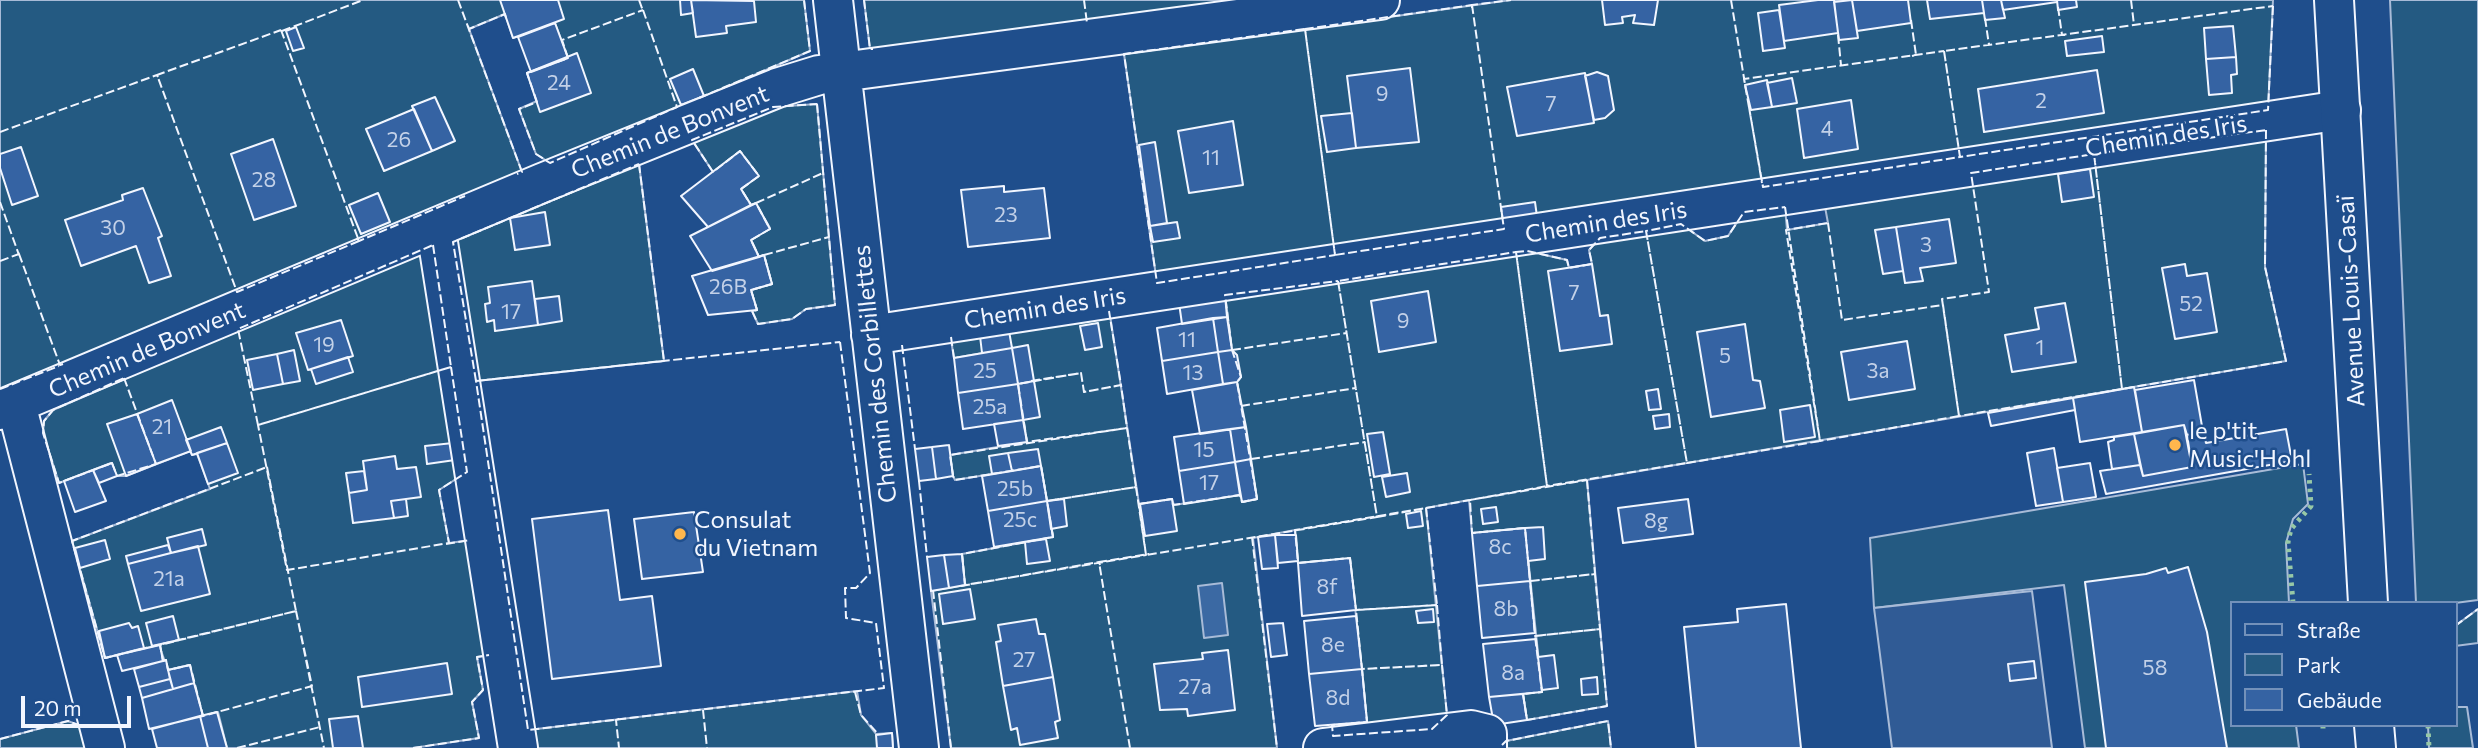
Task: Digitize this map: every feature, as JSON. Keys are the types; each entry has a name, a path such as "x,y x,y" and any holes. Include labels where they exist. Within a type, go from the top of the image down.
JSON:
{"street":[{"name":"Chemin des Corbillettes","path":"833,0 919,748"},
{"name":"Chemin de Bonvent","path":"8,407 777,88 842,71 1380,0"},
{"name":"Avenue Louis-Casaï","path":"2334,0 2368,601"},
{"name":"Chemin des Iris","path":"871,335 2341,110"},
{"path":"436,230 517,748"},
{"path":"8,407 106,748"},
{"path":"2374,727 2376,748"},
{"path":"1323,748 1471,730 1487,734 1487,748"}],"green space":[{"path":"0,0 804,0 810,51 550,163 536,154 519,109 537,101 527,73 568,58 555,23 513,38 505,14 469,29 522,172 0,389"},
{"path":"864,0 1261,0 870,49"},
{"path":"1511,0 2273,0 2268,110 1157,283 1124,54"},
{"path":"2390,0 2478,0 2478,600 2457,603 2416,601"},
{"path":"817,104 835,305 806,309 792,319 758,324 752,311 757,310 751,290 772,284 764,255 759,257 751,240 770,228 756,204 751,205 741,189 713,172 692,140 773,107"},
{"path":"2266,130 2265,267 2286,361 1587,480 1607,706 1527,720 1523,694 1542,691 1525,528 1472,533 1469,500 1426,508 1447,715 1333,736 1332,725 1367,721 1350,559 1298,563 1295,530 1253,538 1277,748 951,748 931,591 965,585 962,554 1053,537 1041,466 955,480 950,455 1027,442 1012,348 954,358 950,334 1109,309 1139,504 1172,499 1174,505 1240,495 1243,502 1257,499 1237,382 1241,377 1232,350 1225,295 1527,251 1567,260 1569,268 1592,264 1589,250 1600,238 1681,224 1705,241 1728,236 1744,212 1785,207 1787,230 1828,223 1825,207"},
{"path":"639,164 664,361 476,381 453,242"},
{"path":"433,245 467,472 439,490 449,543 478,539 494,655 477,657 483,690 472,702 479,738 413,748 227,748 218,712 203,716 189,665 168,670 159,645 105,658 72,541 210,489 197,454 192,455 190,451 126,476 117,476 111,463 59,483 43,433 44,421 53,410"},
{"path":"2303,464 2308,504 2293,519 2286,543 2289,601 2230,601 2230,727 2296,727 2299,748 2085,748 2064,585 1874,608 1870,538"},
{"path":"2478,609 2478,643 2457,646 2457,625"},
{"path":"857,691 861,715 876,734 892,733 893,748 531,748 528,730"},
{"path":"2457,707 2467,707 2473,748 2429,748 2428,727 2457,727"},
{"path":"68,721 85,728 91,748 0,748 0,739"},
{"path":"1608,721 1611,748 1500,748 1506,741"}],"shaded area":[{"path":"1222,583 1228,635 1204,638 1198,586"},
{"path":"2032,591 2052,748 1892,748 1874,608"}],"building":[{"path":"500,0 558,0 564,19 513,38"},
{"path":"680,0 691,0 693,13 681,15"},
{"path":"691,0 754,1 756,22 726,26 727,33 696,37"},
{"path":"1602,0 1658,0 1654,25 1633,23 1635,15 1622,17 1623,23 1605,25"},
{"path":"1834,0 1838,33 1784,41 1779,5"},
{"path":"1852,0 1908,0 1911,23 1857,31"},
{"path":"1852,0 1858,38 1839,40 1834,2"},
{"path":"1927,0 1982,0 1984,13 1930,19"},
{"path":"1982,0 2001,0 2005,18 1985,20"},
{"path":"2001,0 2057,0 2057,2 2003,10"},
{"path":"2057,0 2076,0 2077,7 2058,10"},
{"path":"1779,10 1785,48 1763,51 1758,13"},
{"path":"555,23 568,58 531,72 518,37"},
{"path":"2233,26 2236,57 2206,59 2204,28"},
{"path":"296,27 304,48 293,51 286,31"},
{"path":"2102,36 2104,52 2067,56 2065,41"},
{"path":"577,53 591,93 540,112 527,73"},
{"path":"2236,57 2237,74 2231,75 2232,93 2209,95 2206,59"},
{"path":"1410,68 1419,142 1356,148 1347,76"},
{"path":"693,69 704,96 681,105 670,79"},
{"path":"2097,70 2104,113 1984,132 1978,89"},
{"path":"1597,72 1608,76 1614,110 1605,118 1594,120 1585,76"},
{"path":"1585,73 1594,123 1517,136 1507,87"},
{"path":"1792,78 1797,103 1772,107 1767,83"},
{"path":"1767,80 1772,107 1751,110 1745,85"},
{"path":"435,97 455,141 432,151 412,106"},
{"path":"1851,100 1858,149 1804,158 1797,109"},
{"path":"414,109 432,151 384,171 366,129"},
{"path":"1352,113 1356,148 1327,152 1321,116"},
{"path":"1233,121 1243,185 1189,193 1178,131"},
{"path":"273,139 296,206 254,220 231,154"},
{"path":"1155,142 1167,223 1150,226 1139,145"},
{"path":"21,147 38,196 12,205 0,168 0,154"},
{"path":"740,151 759,176 741,189 751,205 708,227 681,196"},
{"path":"2090,169 2094,197 2062,202 2058,174"},
{"path":"1004,186 1004,192 1044,188 1050,238 968,247 961,190"},
{"path":"143,188 162,236 158,238 171,276 149,283 136,246 81,266 65,220 123,200 122,195"},
{"path":"378,193 390,222 361,234 349,205"},
{"path":"1535,202 1538,224 1504,229 1501,207"},
{"path":"756,203 770,229 751,240 759,257 712,271 690,236"},
{"path":"545,212 550,245 515,250 510,218"},
{"path":"1949,219 1956,263 1920,268 1923,281 1905,283 1896,227"},
{"path":"1177,222 1180,238 1153,242 1150,226"},
{"path":"1896,227 1903,271 1883,274 1875,230"},
{"path":"764,255 772,284 751,290 757,310 708,315 692,276"},
{"path":"1592,264 1600,316 1608,315 1612,344 1560,351 1548,271"},
{"path":"2185,264 2187,276 2207,273 2217,332 2175,339 2162,268"},
{"path":"532,281 538,325 495,331 494,320 487,322 485,304 490,303 488,287"},
{"path":"1428,291 1436,342 1379,352 1371,301"},
{"path":"1225,295 1227,317 1182,324 1179,303"},
{"path":"559,296 562,321 538,325 535,299"},
{"path":"2065,303 2076,362 2012,372 2005,335 2039,329 2035,308"},
{"path":"1227,317 1232,350 1218,352 1213,318"},
{"path":"1213,318 1218,352 1162,361 1157,328"},
{"path":"341,320 353,356 308,370 296,333"},
{"path":"1098,323 1102,347 1085,350 1080,326"},
{"path":"1745,324 1753,380 1760,381 1765,408 1711,417 1697,332"},
{"path":"1009,331 1012,348 982,353 980,336"},
{"path":"1907,341 1915,389 1849,400 1841,352"},
{"path":"1028,345 1034,381 1018,384 1012,348"},
{"path":"1012,348 1018,384 958,393 954,358"},
{"path":"294,350 300,381 283,384 277,354"},
{"path":"1232,350 1237,355 1241,377 1237,382 1223,384 1218,352"},
{"path":"1218,352 1223,384 1167,394 1162,361"},
{"path":"277,354 283,384 253,390 247,360"},
{"path":"348,357 353,372 316,384 311,369"},
{"path":"2194,380 2203,432 2187,435 2184,425 2142,432 2135,390"},
{"path":"1034,381 1040,417 1023,420 1018,384"},
{"path":"1237,382 1246,427 1200,434 1192,390"},
{"path":"1018,384 1023,420 963,429 958,393"},
{"path":"2134,387 2142,432 2080,442 2073,398"},
{"path":"1658,389 1661,409 1649,410 1646,391"},
{"path":"2073,398 2075,410 1991,426 1988,413"},
{"path":"172,400 191,451 156,464 137,414"},
{"path":"1810,405 1815,437 1784,442 1780,410"},
{"path":"137,414 156,464 126,476 107,424"},
{"path":"1669,414 1670,427 1655,429 1653,416"},
{"path":"1023,420 1027,442 998,446 994,424"},
{"path":"2184,425 2192,467 2143,476 2134,434"},
{"path":"221,427 227,443 192,455 186,440"},
{"path":"1246,427 1251,459 1235,462 1230,429"},
{"path":"1230,429 1235,462 1179,471 1174,437"},
{"path":"2286,429 2292,461 2106,494 2100,471 2140,465 2143,476 2192,467 2187,435 2203,432 2206,443"},
{"path":"1383,432 1390,474 1374,477 1367,434"},
{"path":"2134,434 2140,465 2112,469 2108,442 2114,440 2114,437"},
{"path":"227,443 238,473 208,484 197,453"},
{"path":"453,443 455,460 427,464 425,446"},
{"path":"949,445 953,476 936,479 932,447"},
{"path":"932,447 936,479 919,481 915,449"},
{"path":"2054,448 2063,502 2036,506 2027,453"},
{"path":"1038,449 1041,466 1012,471 1008,453"},
{"path":"1008,453 1012,471 992,474 989,456"},
{"path":"395,456 397,469 416,467 421,497 391,501 394,518 353,523 349,493 367,490 363,461"},
{"path":"1251,459 1257,499 1242,502 1235,462"},
{"path":"1235,462 1240,495 1184,504 1179,471"},
{"path":"112,463 117,476 99,483 93,470"},
{"path":"2090,463 2096,497 2063,502 2057,468"},
{"path":"1041,466 1047,501 988,511 982,476"},
{"path":"93,470 106,501 75,512 64,481"},
{"path":"364,471 367,490 349,493 346,473"},
{"path":"1407,473 1410,492 1386,497 1382,477"},
{"path":"406,499 408,516 394,518 391,501"},
{"path":"1064,499 1067,526 1051,529 1047,501"},
{"path":"1172,499 1177,531 1145,536 1140,504"},
{"path":"1688,499 1693,534 1623,543 1618,508"},
{"path":"1047,501 1053,537 994,547 988,511"},
{"path":"1496,507 1498,522 1483,524 1481,509"},
{"path":"608,510 620,600 652,596 661,666 552,679 532,519"},
{"path":"1421,511 1423,526 1408,528 1406,514"},
{"path":"694,512 703,572 642,579 634,519"},
{"path":"1543,527 1545,559 1528,561 1525,528"},
{"path":"1525,528 1530,581 1477,586 1472,533"},
{"path":"202,529 206,545 171,553 167,538"},
{"path":"1275,535 1296,535 1298,561 1278,563"},
{"path":"1275,535 1278,568 1262,569 1258,537"},
{"path":"1046,539 1050,561 1027,564 1025,542"},
{"path":"105,540 110,559 80,568 75,548"},
{"path":"168,545 171,553 128,564 126,556"},
{"path":"198,546 210,594 141,611 128,564"},
{"path":"962,554 965,585 949,588 944,555"},
{"path":"944,555 949,588 931,591 927,557"},
{"path":"1350,558 1356,610 1302,616 1298,563"},
{"path":"2188,567 2207,632 2227,748 2106,748 2085,582 2146,574 2166,568 2168,573"},
{"path":"1530,581 1535,633 1482,638 1477,586"},
{"path":"970,589 975,619 943,624 939,594"},
{"path":"1786,604 1801,748 1696,748 1684,627 1738,622 1737,609"},
{"path":"1433,609 1434,622 1418,623 1416,611"},
{"path":"173,616 179,640 152,646 146,623"},
{"path":"1356,616 1362,669 1309,674 1304,621"},
{"path":"1036,619 1039,634 1045,634 1053,677 1003,686 996,642 1001,641 998,625"},
{"path":"129,623 132,628 138,626 144,648 105,658 99,631"},
{"path":"1283,623 1287,655 1271,657 1267,624"},
{"path":"1536,639 1542,692 1489,697 1483,644"},
{"path":"160,645 163,661 122,671 117,655"},
{"path":"1228,650 1235,710 1188,716 1187,709 1160,710 1154,664 1203,659 1202,653"},
{"path":"1554,655 1558,688 1542,690 1538,657"},
{"path":"166,660 170,679 139,687 134,669"},
{"path":"2034,661 2036,678 2010,681 2008,664"},
{"path":"447,663 452,694 362,707 358,677"},
{"path":"190,665 194,683 173,689 168,670"},
{"path":"1362,669 1367,722 1315,726 1309,674"},
{"path":"1053,677 1060,720 1055,722 1058,738 1020,745 1017,728 1011,730 1003,686"},
{"path":"1597,677 1598,694 1582,695 1581,679"},
{"path":"170,679 173,689 142,698 139,687"},
{"path":"194,683 203,716 149,729 142,698"},
{"path":"1523,694 1527,720 1494,725 1489,697"},
{"path":"217,712 227,748 208,748 200,716"},
{"path":"200,716 208,748 157,748 152,729"},
{"path":"358,716 363,748 333,748 329,719"},
{"path":"892,733 893,748 877,748 876,735"}],"hedge":[{"path":"2293,601 2288,542 2291,529 2311,506 2309,474"},
{"path":"2323,727 2323,732"},
{"path":"2428,727 2429,748"}],"fence":[{"path":"282,31 363,0"},
{"path":"458,0 522,172 517,174"},
{"path":"639,0 643,11"},
{"path":"699,98 810,51 804,0"},
{"path":"864,0 870,49 873,49"},
{"path":"1084,0 1087,23"},
{"path":"1472,8 1472,5 1511,0"},
{"path":"1731,0 1746,90"},
{"path":"2131,0 2134,25"},
{"path":"1472,5 1504,229 1335,255 1305,29 1472,5"},
{"path":"2273,6 2268,110 1960,157 1944,51 2273,6"},
{"path":"2058,7 2062,35 2065,35"},
{"path":"643,10 677,107 550,163 536,154 519,109 537,102 527,73 568,58 562,40 643,10"},
{"path":"468,26 469,29 505,14 506,18"},
{"path":"1985,18 1989,45"},
{"path":"1911,20 1916,55 1912,56"},
{"path":"1305,29 1335,255 1157,283 1124,54 1305,29"},
{"path":"281,30 359,241 237,292 157,75 281,30"},
{"path":"1838,35 1841,65"},
{"path":"1944,51 1960,157 1763,187 1744,79 1944,51"},
{"path":"0,132 157,75 158,77"},
{"path":"817,104 835,305 806,309 792,319 758,324 752,311 757,310 751,290 772,284 764,255 759,257 751,240 770,229 756,203 751,205 741,189 759,176 740,151 713,172 692,140 773,107 817,104"},
{"path":"1749,107 1762,183"},
{"path":"2266,130 2265,267 2286,361 2122,389 2094,154 2266,130"},
{"path":"2094,154 2122,389 1959,416 1942,299 1989,292 1971,173 2094,154"},
{"path":"639,164 664,361 476,381 453,242 639,164"},
{"path":"756,203 823,173"},
{"path":"357,238 359,241 465,196"},
{"path":"0,202 19,255"},
{"path":"1785,207 1820,441 1687,463 1646,231 1681,224 1705,241 1728,236 1744,212 1785,207"},
{"path":"1828,223 1842,320 1943,305 1959,416 1820,441 1786,230 1828,223"},
{"path":"1646,231 1687,463 1547,486 1516,252 1527,251 1567,260 1569,268 1592,264 1589,250 1600,238 1646,231"},
{"path":"764,255 829,237"},
{"path":"433,245 451,367 258,425 238,329 433,245"},
{"path":"0,261 19,254 18,251"},
{"path":"1516,252 1547,486 1377,517 1338,281 1516,252"},
{"path":"19,254 60,365 63,364"},
{"path":"1338,281 1377,517 1146,555 1139,504 1172,499 1173,505 1240,495 1242,502 1257,499 1237,382 1241,377 1232,350 1225,295 1338,281"},
{"path":"1031,381 1081,373 1084,392 1121,385 1109,311"},
{"path":"1232,350 1347,333"},
{"path":"951,337 954,358 958,357"},
{"path":"840,342 870,573 856,588 845,588 846,618 876,623 884,688 528,730 476,381 840,342"},
{"path":"902,345 915,449"},
{"path":"0,389 59,366"},
{"path":"451,367 467,472 439,490 449,543 287,570 258,425 451,367"},
{"path":"1081,373 1084,392 1121,385 1127,428 1027,442 1018,384 1081,373"},
{"path":"124,378 156,464 117,476 112,463 59,483 43,433 44,421 53,410 124,378"},
{"path":"1241,406 1356,388"},
{"path":"1127,428 1136,487 1047,501 1041,466 955,480 953,476 950,455 1127,428"},
{"path":"1251,459 1365,442"},
{"path":"267,467 296,611 105,658 72,541 267,467"},
{"path":"1587,480 1595,574 1530,581 1525,528 1472,533 1470,500 1587,480"},
{"path":"919,481 927,557"},
{"path":"1136,487 1146,555 965,585 962,554 1053,537 1047,501 1136,487"},
{"path":"1426,508 1437,605 1356,610 1350,558 1298,563 1295,530 1426,508"},
{"path":"1252,537 1277,748"},
{"path":"446,544 470,540"},
{"path":"1130,748 1099,562 1149,554"},
{"path":"961,586 1099,562 1100,565"},
{"path":"1595,574 1600,629 1535,636 1530,581 1595,574"},
{"path":"933,590 951,748"},
{"path":"1437,605 1442,665 1362,669 1356,610 1437,605"},
{"path":"2457,625 2478,609"},
{"path":"296,611 324,748"},
{"path":"296,611 312,686 203,716 190,665 168,670 166,660 163,661 160,645 296,611"},
{"path":"1600,629 1607,706 1527,720 1523,694 1542,692 1535,636 1600,629"},
{"path":"413,748 479,738 472,702 483,690 477,657 489,655"},
{"path":"1442,665 1447,715 1432,729 1333,736 1332,725 1367,722 1362,669 1442,665"},
{"path":"855,692 861,715 878,734"},
{"path":"703,710 707,748"},
{"path":"619,719 616,720 619,748"},
{"path":"0,739 68,721 84,727"},
{"path":"1502,745 1506,741 1608,721 1611,748"},
{"path":"237,748 320,727"}],"place":[{"name":"le p'tit Music'Hohl","path":"2175,445"},
{"name":"Consulat du Vietnam","path":"680,534"}]}
